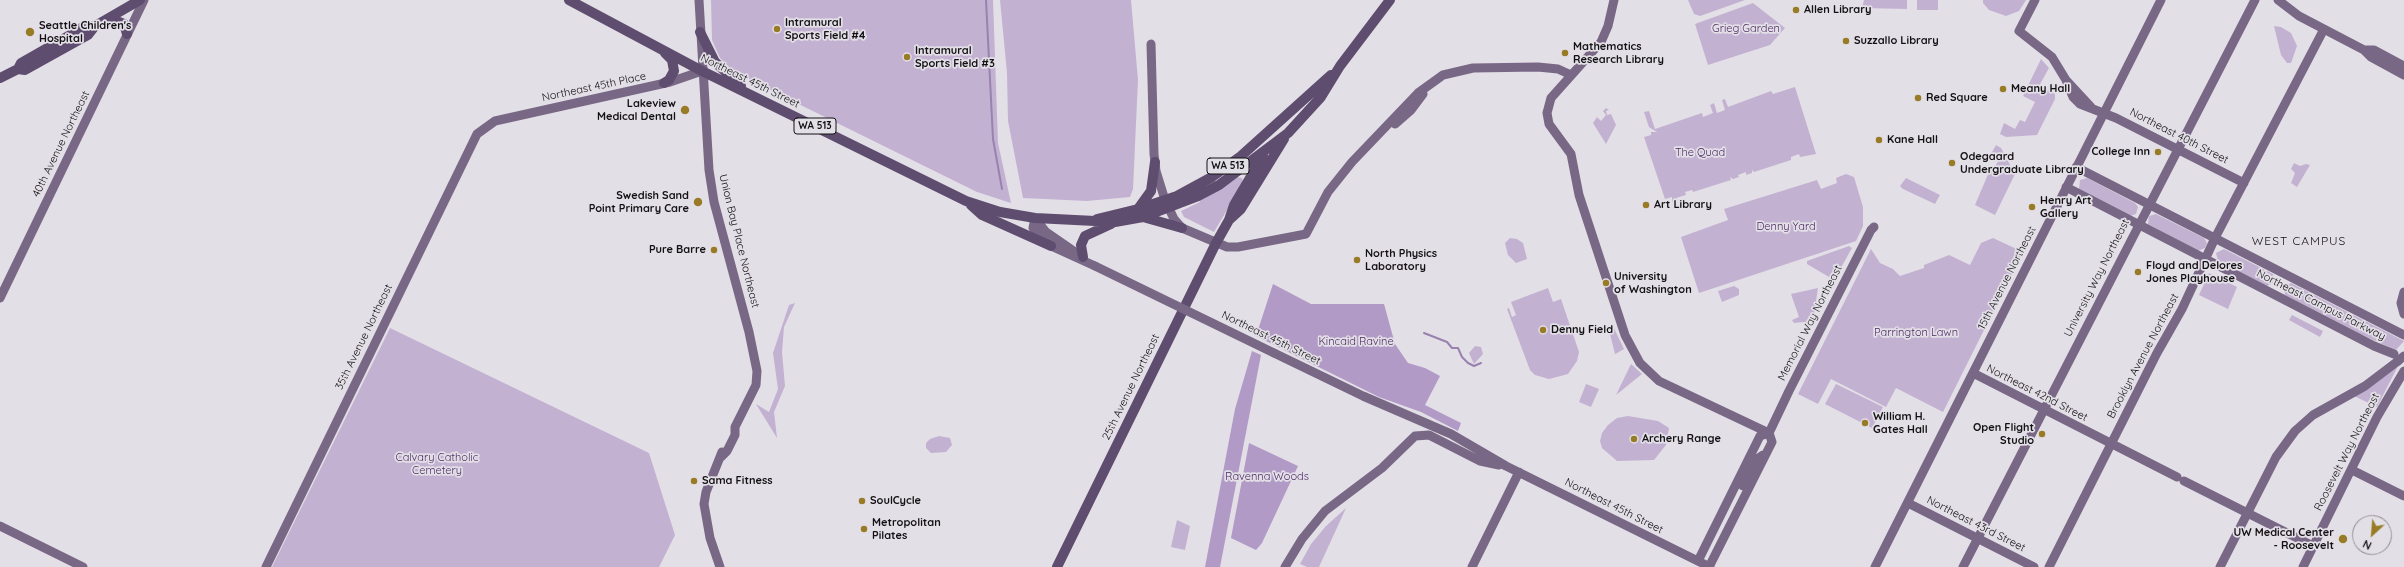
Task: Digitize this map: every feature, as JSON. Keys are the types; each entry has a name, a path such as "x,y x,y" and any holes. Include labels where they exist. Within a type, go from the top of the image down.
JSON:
{"main road":[{"path":"0,78 18,69 25,70 88,35 95,26 140,0"},
{"name":"Northeast 45th Street","path":"569,0 702,71 966,201 1000,212 1035,218"},
{"name":"WA 513","path":"1035,218 1091,226 1115,222 1198,196 1231,176 1288,133 1321,97 1340,66 1390,0"},
{"path":"109,18 124,24 128,34"},
{"path":"700,32 716,62 750,94"},
{"path":"663,50 673,65 672,76 664,83"},
{"name":"WA 513","path":"1167,205 1227,167 1340,66"},
{"name":"25th Avenue Northeast","path":"1057,567 1216,243 1229,220 1234,205 1268,149 1283,118"},
{"name":"25th Avenue Northeast","path":"1229,220 1241,209 1288,133"},
{"path":"1155,162 1150,192 1141,213 1182,228"},
{"path":"1231,176 1242,174 1246,177 1246,184"},
{"path":"966,201 982,215 1053,243"},
{"name":"WA 513","path":"1091,226 1141,213"},
{"path":"1083,257 1081,251 1082,241 1091,226"}],"street":[{"name":"40th Avenue Northeast","path":"0,298 144,0"},
{"name":"Union Bay Place Northeast","path":"699,0 709,170 713,196 757,369 754,390 735,427 735,435 727,451 721,457 706,492 705,516 720,567"},
{"path":"1614,0 1608,26 1601,42 1551,98 1548,106 1548,119 1552,131 1569,150 1574,160 1578,196 1625,335 1634,355 1647,371 1659,381 1769,432"},
{"name":"Northeast 40th Street","path":"2035,0 2019,32 2052,57 2066,80 2091,107 2244,182"},
{"name":"15th Avenue Northeast","path":"1875,567 2103,112 2161,0"},
{"name":"University Way Northeast","path":"1963,567 2138,224 2255,0"},
{"path":"2278,0 2299,16 2364,50 2371,58 2404,75"},
{"name":"Brooklyn Avenue Northeast","path":"2049,567 2157,352 2182,309 2215,238 2324,29"},
{"path":"1151,44 1155,162 1167,205 1182,228 1216,243 1238,247 1306,234 1336,182 1382,132 1411,110 1422,97 1426,87 1450,72 1473,68 1538,67 1558,69 1571,75"},
{"path":"2364,50 2374,50 2404,66"},
{"name":"Northeast 45th Place","path":"491,122 684,79 702,71"},
{"name":"35th Avenue Northeast","path":"266,567 473,139 491,122"},
{"name":"Northeast Campus Parkway","path":"2076,167 2149,203 2404,335"},
{"name":"Northeast Campus Parkway","path":"2066,187 2374,346 2399,357"},
{"name":"Northeast 45th Street","path":"1035,218 1033,228 1035,234 1083,257 1095,266 1363,396 1423,420 1506,466 1710,567"},
{"name":"Memorial Way Northeast","path":"1698,561 1760,436 1769,432 1842,286 1871,230 1874,227"},
{"path":"1053,243 1095,266"},
{"path":"2404,292 2401,303 2404,314"},
{"path":"2392,329 2404,330"},
{"path":"2220,567 2276,457 2295,431 2306,420 2332,403 2369,384 2399,357"},
{"name":"Roosevelt Way Northeast","path":"2303,567 2384,405 2404,371"},
{"name":"Northeast 42nd Street","path":"1973,373 2043,410 2313,546"},
{"name":"Memorial Way Northeast","path":"1729,526 1742,501 1743,485 1754,462 1766,454 1772,442 1769,432"},
{"name":"Northeast 45th Street","path":"1285,567 1302,539 1325,511 1382,468 1407,442 1419,435 1433,436 1480,461 1506,466"},
{"path":"2352,470 2404,496"},
{"path":"1472,567 1519,472"},
{"name":"Northeast 43rd Street","path":"1908,503 2034,567"},
{"path":"1710,567 1729,526 1718,521"},
{"path":"0,526 83,567"}],"green space":[{"path":"711,0 993,0 998,143 1011,203 977,192 762,86 730,68 720,58 712,40"},
{"path":"1000,0 1131,0 1138,80 1133,189 1130,197 1087,201 1023,198 1008,121 1007,73"},
{"path":"1688,0 1745,0 1700,16 1694,14"},
{"path":"1864,0 1907,0 1907,9 1862,8"},
{"path":"1917,0 1938,0 1938,10 1917,10"},
{"path":"1983,0 2026,0 2019,11 2006,16 1989,10 1983,3"},
{"name":"Grieg Garden","path":"1753,3 1785,28 1770,45 1708,65 1695,24"},
{"path":"2274,26 2281,27 2291,33 2297,46 2291,63 2287,63 2281,55"},
{"path":"2041,59 2049,68 2039,86 2055,94 2055,99 2037,135 2006,137 2000,134 2004,123 2015,129 2020,120 2025,122 2035,102 2023,96"},
{"name":"The Quad","path":"1795,87 1816,154 1800,157 1799,154 1791,157 1791,160 1754,172 1752,170 1752,173 1746,175 1746,172 1733,179 1730,177 1731,180 1693,192 1692,190 1685,192 1686,195 1676,198 1677,200 1672,202 1672,197 1665,199 1644,137 1651,135 1651,132 1657,132 1649,127 1644,112 1649,111 1655,129 1702,113 1703,117 1713,113 1710,105 1714,103 1717,113 1725,110 1722,100 1725,99 1728,107 1771,91 1773,94"},
{"path":"1606,108 1609,110 1606,111 1607,115 1611,114 1616,125 1606,144 1593,123 1597,117 1601,121 1606,115 1603,111"},
{"path":"1996,145 2001,148 2015,174 1995,215 1975,205 1989,172 1991,173 2000,158 1991,154"},
{"path":"2294,163 2300,166 2306,164 2310,165 2297,187 2291,183 2295,173 2291,169"},
{"name":"Denny Yard","path":"1846,174 1854,177 1863,207 1863,226 1856,241 1699,293 1681,237 1728,220 1724,209 1817,180 1821,189 1837,183 1836,178"},
{"path":"1237,177 1242,178 1243,183 1214,232 1184,217 1181,211 1200,202 1199,200"},
{"path":"1906,178 1940,195 1935,204 1903,189 1900,186"},
{"path":"2087,178 2135,203 2138,207 2136,214 2130,216 2079,189 2080,180"},
{"path":"2156,214 2204,238 2207,243 2205,248 2198,251 2148,224 2149,216"},
{"path":"1510,238 1517,239 1523,243 1527,259 1516,263 1508,255 1505,243"},
{"name":"Parrington Lawn","path":"1993,238 2023,252 1943,412 1896,388 1886,407 1831,379 1818,404 1798,394 1871,249 1880,263 1893,269 1900,276 1924,268 1924,265 1949,255 1970,265 1981,243"},
{"path":"1849,246 1852,248 1834,280 1807,264 1807,261"},
{"path":"2224,249 2273,274 2275,282 2267,286 2218,261 2216,253"},
{"path":"2209,273 2237,287 2228,309 2199,295"},
{"path":"2291,283 2404,341 2396,350 2362,335 2285,295 2284,287"},
{"name":"Kincaid Ravine","path":"1273,284 1311,304 1384,304 1395,344 1408,363 1425,368 1440,376 1425,405 1461,423 1458,431 1421,412 1379,397 1256,336"},
{"path":"1734,286 1739,289 1739,295 1722,302 1718,291"},
{"name":"Denny Field","path":"1548,288 1553,302 1561,299 1579,352 1577,361 1568,374 1549,379 1535,375 1530,370 1507,309 1509,308 1512,317 1516,315 1511,302"},
{"path":"1818,288 1813,321 1794,323 1792,320 1799,317 1791,294"},
{"path":"795,303 784,327 782,352 785,386 774,412 777,438 756,404 769,412 778,389 773,353 789,305"},
{"path":"2292,315 2323,331 2320,337 2289,320"},
{"path":"1612,324 1624,349 1610,357 1615,354 1608,326"},
{"name":"Calvary Catholic Cemetery","path":"390,328 649,453 675,535 659,567 272,567"},
{"path":"1475,346 1481,347 1483,354 1474,364 1469,353"},
{"path":"1252,351 1261,355 1220,567 1205,567 1235,409"},
{"path":"1631,364 1642,374 1616,395"},
{"path":"2398,366 2377,407 2354,396"},
{"path":"1586,384 1599,389 1591,407 1579,402"},
{"path":"1836,384 1883,407 1872,428 1825,404"},
{"name":"Archery Range","path":"1628,416 1658,421 1669,428 1666,445 1654,460 1617,461 1602,448 1600,441 1602,433 1608,425 1617,418"},
{"path":"939,436 950,438 952,445 946,452 931,453 926,448 926,443 930,439"},
{"name":"Ravenna Woods","path":"1249,443 1298,466 1262,543 1256,550 1231,538"},
{"path":"1346,508 1319,567 1307,567 1300,564 1311,544 1326,526"},
{"path":"1177,520 1190,526 1185,550 1171,547"}],"waterway":[{"path":"986,0 993,139 1002,189"},
{"path":"1424,333 1447,342 1452,348 1458,348 1462,357 1468,363 1474,366 1481,363"}],"place":[{"name":"Allen Library","path":"1796,10"},
{"name":"Intramural Sports Field #4","path":"777,29"},
{"name":"Seattle Children's Hospital","path":"30,32"},
{"name":"Suzzallo Library","path":"1846,41"},
{"name":"Mathematics Research Library","path":"1565,53"},
{"name":"Intramural Sports Field #3","path":"907,57"},
{"name":"Meany Hall","path":"2003,89"},
{"name":"Red Square","path":"1918,98"},
{"name":"Lakeview Medical Dental","path":"685,110"},
{"name":"Kane Hall","path":"1879,140"},
{"name":"College Inn","path":"2158,152"},
{"name":"Odegaard Undergraduate Library","path":"1952,163"},
{"name":"Swedish Sand Point Primary Care","path":"698,202"},
{"name":"Art Library","path":"1646,205"},
{"name":"Henry Art Gallery","path":"2032,207"},
{"name":"Pure Barre","path":"714,250"},
{"name":"North Physics Laboratory","path":"1357,260"},
{"name":"Floyd and Delores Jones Playhouse","path":"2138,272"},
{"name":"University of Washington","path":"1606,283"},
{"name":"Denny Field","path":"1543,330"},
{"name":"William H. Gates Hall","path":"1865,423"},
{"name":"Open Flight Studio","path":"2042,434"},
{"name":"Archery Range","path":"1634,439"},
{"name":"Sama Fitness","path":"694,481"},
{"name":"SoulCycle","path":"862,501"},
{"name":"Metropolitan Pilates","path":"864,529"},
{"name":"UW Medical Center - Roosevelt","path":"2343,539"}],"district":[{"name":"WEST CAMPUS","path":"2299,241"}]}
